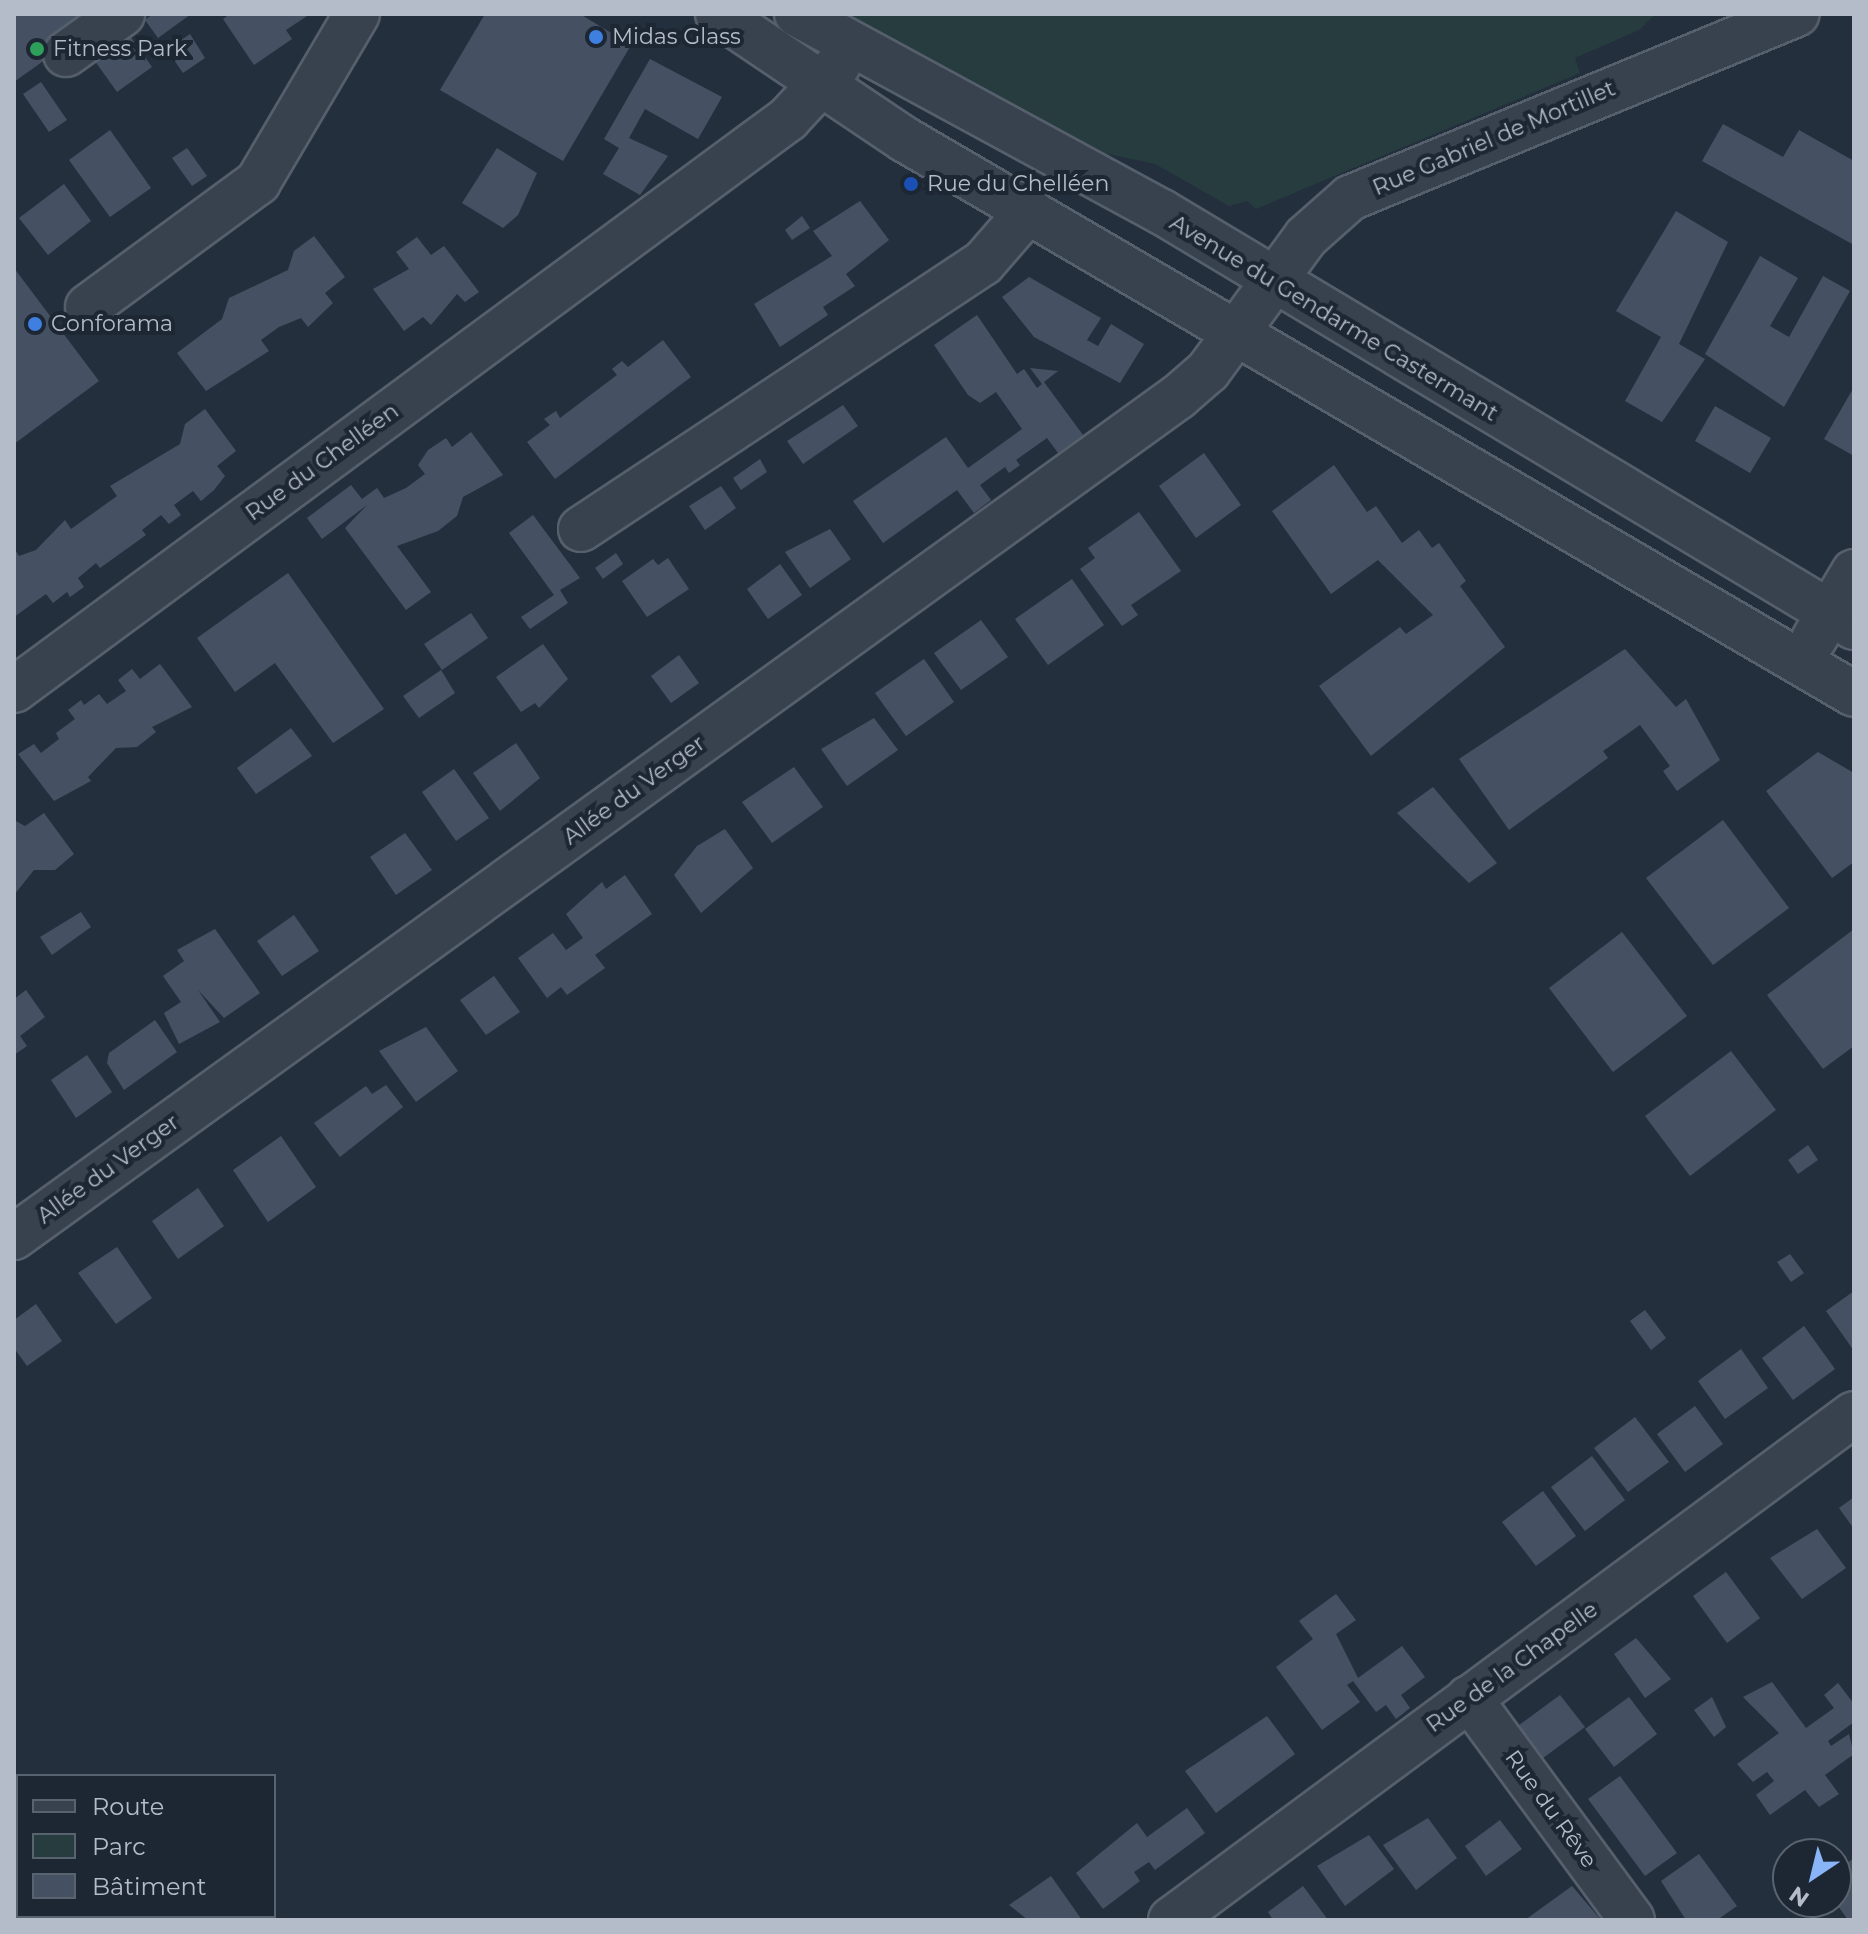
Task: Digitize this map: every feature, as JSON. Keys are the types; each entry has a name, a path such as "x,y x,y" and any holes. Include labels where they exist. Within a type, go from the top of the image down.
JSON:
{"street":[{"path":"66,54 122,14"},
{"path":"88,307 258,182 357,14"},
{"name":"Avenue du Gendarme Castermant","path":"718,14 1274,279 1537,441 1831,629"},
{"path":"797,14 826,67"},
{"name":"Rue Gabriel de Mortillet","path":"1240,329 1274,279 1323,218 1350,198 1797,14"},
{"name":"Avenue du Gendarme Castermant","path":"826,67 1029,210 1240,329 1854,694"},
{"name":"Rue du Chelléen","path":"14,690 788,119 826,67"},
{"path":"581,529 983,263 1029,210"},
{"path":"1240,329 1298,323 1484,435 1537,441"},
{"name":"Allée du Verger","path":"14,1237 1178,397 1240,329"},
{"path":"1607,548 1676,567 1831,629 1854,671"},
{"path":"1831,629 1854,572"},
{"name":"Rue de la Chapelle","path":"1171,1920 1854,1414"},
{"name":"Rue du Rêve","path":"1469,1698 1632,1920"}],"green space":[{"path":"849,14 1655,14 1639,30 1575,58 1580,73 1256,209 1247,201 1229,206 1155,164 1089,150"}],"building":[{"name":"Fitness Park","path":"14,14 109,14 14,82"},
{"path":"153,14 191,14 158,38 145,20"},
{"path":"230,14 310,14 286,30 292,39 254,65 223,19"},
{"path":"485,14 580,14 631,45 563,161 440,90"},
{"path":"128,33 152,67 117,92 92,57"},
{"path":"190,34 205,58 183,73 167,50"},
{"path":"650,59 722,97 698,139 645,109 629,138 668,156 640,195 603,174 619,148 604,139"},
{"path":"41,82 67,120 49,132 23,94"},
{"path":"1723,124 1783,157 1799,130 1854,161 1854,245 1702,161"},
{"path":"110,130 151,188 110,217 69,160"},
{"path":"187,148 207,176 192,186 172,158"},
{"path":"497,148 537,173 518,215 503,228 462,203"},
{"path":"64,184 91,221 48,255 19,218"},
{"path":"860,201 889,240 846,274 855,286 823,307 828,315 780,347 754,304 832,256 813,231"},
{"path":"1676,211 1728,242 1679,344 1705,359 1662,422 1625,401 1661,337 1616,311"},
{"path":"802,216 810,228 792,240 785,230"},
{"path":"314,236 345,277 325,293 333,303 308,327 301,318 279,327 261,340 269,351 206,391 177,353 222,319 229,298 288,270 294,251"},
{"path":"417,237 431,255 444,246 479,292 465,302 457,294 431,325 423,317 404,331 373,289 409,269 396,252"},
{"path":"1760,256 1798,278 1770,326 1789,337 1823,276 1850,291 1784,407 1705,354"},
{"name":"Conforama","path":"14,268 99,381 14,444"},
{"path":"1029,277 1101,318 1087,340 1098,346 1111,324 1144,344 1120,383 1034,337 1002,297"},
{"path":"977,315 1017,374 1024,369 1037,388 1042,384 1030,368 1058,371 1044,382 1083,435 1058,453 1047,438 1016,460 1020,465 1009,473 1005,467 980,485 991,500 974,513 957,490 883,543 853,501 946,437 968,468 1022,429 996,392 980,403 968,395 934,345"},
{"path":"663,340 691,377 555,479 527,442 550,425 544,419 556,411 560,418 617,375 612,369 622,361 628,367"},
{"path":"1854,387 1854,456 1824,439"},
{"path":"843,405 858,426 803,464 787,441"},
{"path":"1715,406 1771,438 1750,473 1695,441"},
{"path":"205,409 236,451 217,466 225,476 214,490 201,501 193,491 174,505 181,515 169,524 161,515 142,530 146,535 100,568 96,563 78,578 84,587 70,597 67,592 53,603 46,594 14,617 14,548 19,556 36,550 65,520 71,529 117,496 110,486 180,444 185,424"},
{"path":"471,432 503,475 463,497 457,516 438,531 397,546 431,592 406,610 345,528 367,505 322,539 307,518 351,485 362,499 377,488 384,498 406,488 425,474 418,465 428,450 446,438 452,447"},
{"path":"1204,453 1241,505 1196,538 1159,486"},
{"path":"760,459 767,472 741,490 733,478"},
{"path":"1334,465 1367,512 1376,506 1402,543 1419,530 1432,548 1439,543 1466,581 1460,586 1505,647 1371,756 1319,686 1400,627 1406,634 1433,615 1378,560 1331,594 1272,511"},
{"path":"721,486 736,508 705,530 689,506"},
{"path":"1139,512 1181,571 1131,605 1138,615 1122,626 1080,569 1095,558 1088,548"},
{"path":"533,515 580,578 560,590 568,603 530,629 521,617 554,595 509,533"},
{"path":"830,529 851,559 810,588 785,552"},
{"path":"616,553 623,564 603,579 595,568"},
{"path":"668,558 689,589 647,617 622,581 653,559 658,565"},
{"path":"780,564 802,595 768,619 747,589"},
{"path":"288,573 384,709 333,743 275,663 235,692 197,638"},
{"path":"1072,579 1104,625 1048,665 1015,619"},
{"path":"471,613 488,638 442,670 424,644"},
{"path":"981,620 1008,657 961,690 934,653"},
{"path":"543,644 568,679 539,708 535,703 521,712 496,677"},
{"path":"1625,649 1676,707 1686,699 1720,760 1677,791 1663,771 1670,766 1640,725 1603,751 1608,758 1509,830 1459,759"},
{"path":"679,655 699,683 671,703 651,676"},
{"path":"924,659 954,702 906,736 875,693"},
{"path":"160,664 192,707 152,727 156,732 137,747 116,748 88,777 91,781 54,801 18,754 34,744 41,753 59,739 56,733 75,719 68,710 81,700 84,705 99,694 107,704 126,691 118,680 132,669 140,679"},
{"path":"441,670 455,693 419,718 403,696"},
{"path":"874,718 898,750 847,786 821,749"},
{"path":"291,728 312,756 256,794 237,768"},
{"path":"516,743 540,778 500,811 473,773"},
{"path":"1818,752 1854,773 1854,862 1832,878 1766,791"},
{"path":"794,767 823,807 772,843 742,802"},
{"path":"454,769 489,818 456,841 422,792"},
{"path":"1433,787 1497,863 1469,883 1397,813"},
{"path":"44,813 74,854 55,870 34,870 14,895 14,820 25,826"},
{"path":"1723,820 1789,908 1713,965 1646,878"},
{"path":"725,829 753,868 701,913 674,875 697,846"},
{"path":"405,833 432,870 396,895 370,857"},
{"path":"625,875 652,914 595,955 605,968 567,995 561,987 547,998 518,958 553,933 566,950 583,938 566,914 602,882 606,889"},
{"path":"81,912 91,927 52,955 40,937"},
{"path":"294,915 319,951 282,976 257,941"},
{"path":"215,929 260,993 224,1018 198,990 220,1022 179,1044 164,1013 181,1002 163,976 184,961 177,950"},
{"path":"1854,929 1854,1046 1823,1069 1767,995"},
{"path":"1622,932 1687,1016 1613,1072 1549,988"},
{"path":"494,976 520,1012 486,1035 460,1000"},
{"path":"26,990 45,1017 20,1036 27,1046 14,1055 14,999"},
{"path":"155,1020 177,1052 124,1090 107,1063 109,1053"},
{"path":"426,1027 458,1071 416,1102 379,1051"},
{"path":"1731,1051 1776,1110 1690,1176 1645,1116"},
{"path":"87,1055 112,1092 76,1118 51,1080"},
{"path":"386,1085 403,1107 340,1157 314,1123 366,1086 372,1094"},
{"path":"281,1136 316,1187 268,1222 233,1170"},
{"path":"1808,1145 1818,1160 1798,1174 1788,1160"},
{"path":"198,1188 224,1226 178,1259 152,1221"},
{"path":"117,1247 152,1298 116,1324 78,1273"},
{"path":"1790,1254 1804,1273 1791,1282 1777,1262"},
{"path":"1854,1291 1854,1351 1826,1311"},
{"path":"36,1304 62,1341 27,1366 14,1348 14,1320"},
{"path":"1645,1310 1666,1338 1651,1350 1630,1321"},
{"path":"1804,1326 1835,1369 1793,1400 1762,1358"},
{"path":"1741,1349 1768,1388 1725,1419 1698,1381"},
{"path":"1695,1406 1723,1444 1685,1472 1657,1434"},
{"path":"1635,1417 1669,1462 1628,1492 1594,1448"},
{"path":"1592,1456 1625,1500 1585,1531 1551,1487"},
{"path":"1543,1491 1576,1536 1536,1566 1502,1522"},
{"path":"1854,1497 1854,1529 1839,1508"},
{"path":"1817,1529 1846,1568 1802,1599 1770,1558"},
{"path":"1726,1572 1760,1618 1727,1643 1693,1596"},
{"path":"1336,1594 1356,1620 1336,1634 1358,1678 1402,1646 1425,1677 1401,1695 1410,1708 1396,1719 1386,1705 1376,1712 1353,1681 1347,1685 1360,1702 1322,1730 1276,1667 1313,1639 1299,1621"},
{"path":"1636,1638 1671,1679 1645,1698 1614,1654"},
{"path":"1772,1682 1806,1728 1834,1708 1824,1695 1838,1683 1854,1704 1854,1722 1828,1741 1831,1746 1849,1734 1854,1754 1825,1775 1839,1794 1819,1807 1805,1790 1770,1815 1756,1795 1774,1781 1767,1772 1753,1782 1737,1764 1779,1733 1743,1697"},
{"path":"1560,1695 1585,1727 1539,1761 1515,1728"},
{"path":"1629,1697 1657,1734 1614,1767 1585,1729"},
{"path":"1712,1697 1726,1727 1714,1737 1694,1710"},
{"path":"1267,1716 1295,1754 1216,1813 1185,1771"},
{"path":"1620,1776 1677,1853 1645,1876 1588,1799"},
{"path":"1187,1808 1205,1833 1155,1870 1149,1862 1134,1872 1140,1881 1103,1909 1076,1873 1137,1823 1147,1837"},
{"path":"1428,1818 1457,1858 1416,1890 1383,1845"},
{"path":"1500,1820 1522,1849 1486,1876 1465,1846"},
{"path":"1369,1835 1394,1869 1345,1906 1317,1866"},
{"path":"1699,1854 1737,1906 1717,1920 1686,1920 1661,1881"},
{"path":"1854,1858 1854,1920 1848,1920 1847,1918 1852,1918"},
{"path":"1051,1876 1082,1920 1028,1920 1009,1905"},
{"path":"1303,1886 1328,1920 1273,1920 1268,1912"},
{"path":"1572,1886 1601,1920 1525,1920"}],"place":[{"name":"Midas Glass","path":"596,37"},
{"name":"Fitness Park","path":"37,49"},
{"name":"Rue du Chelléen","path":"911,184"},
{"name":"Conforama","path":"35,324"}]}
